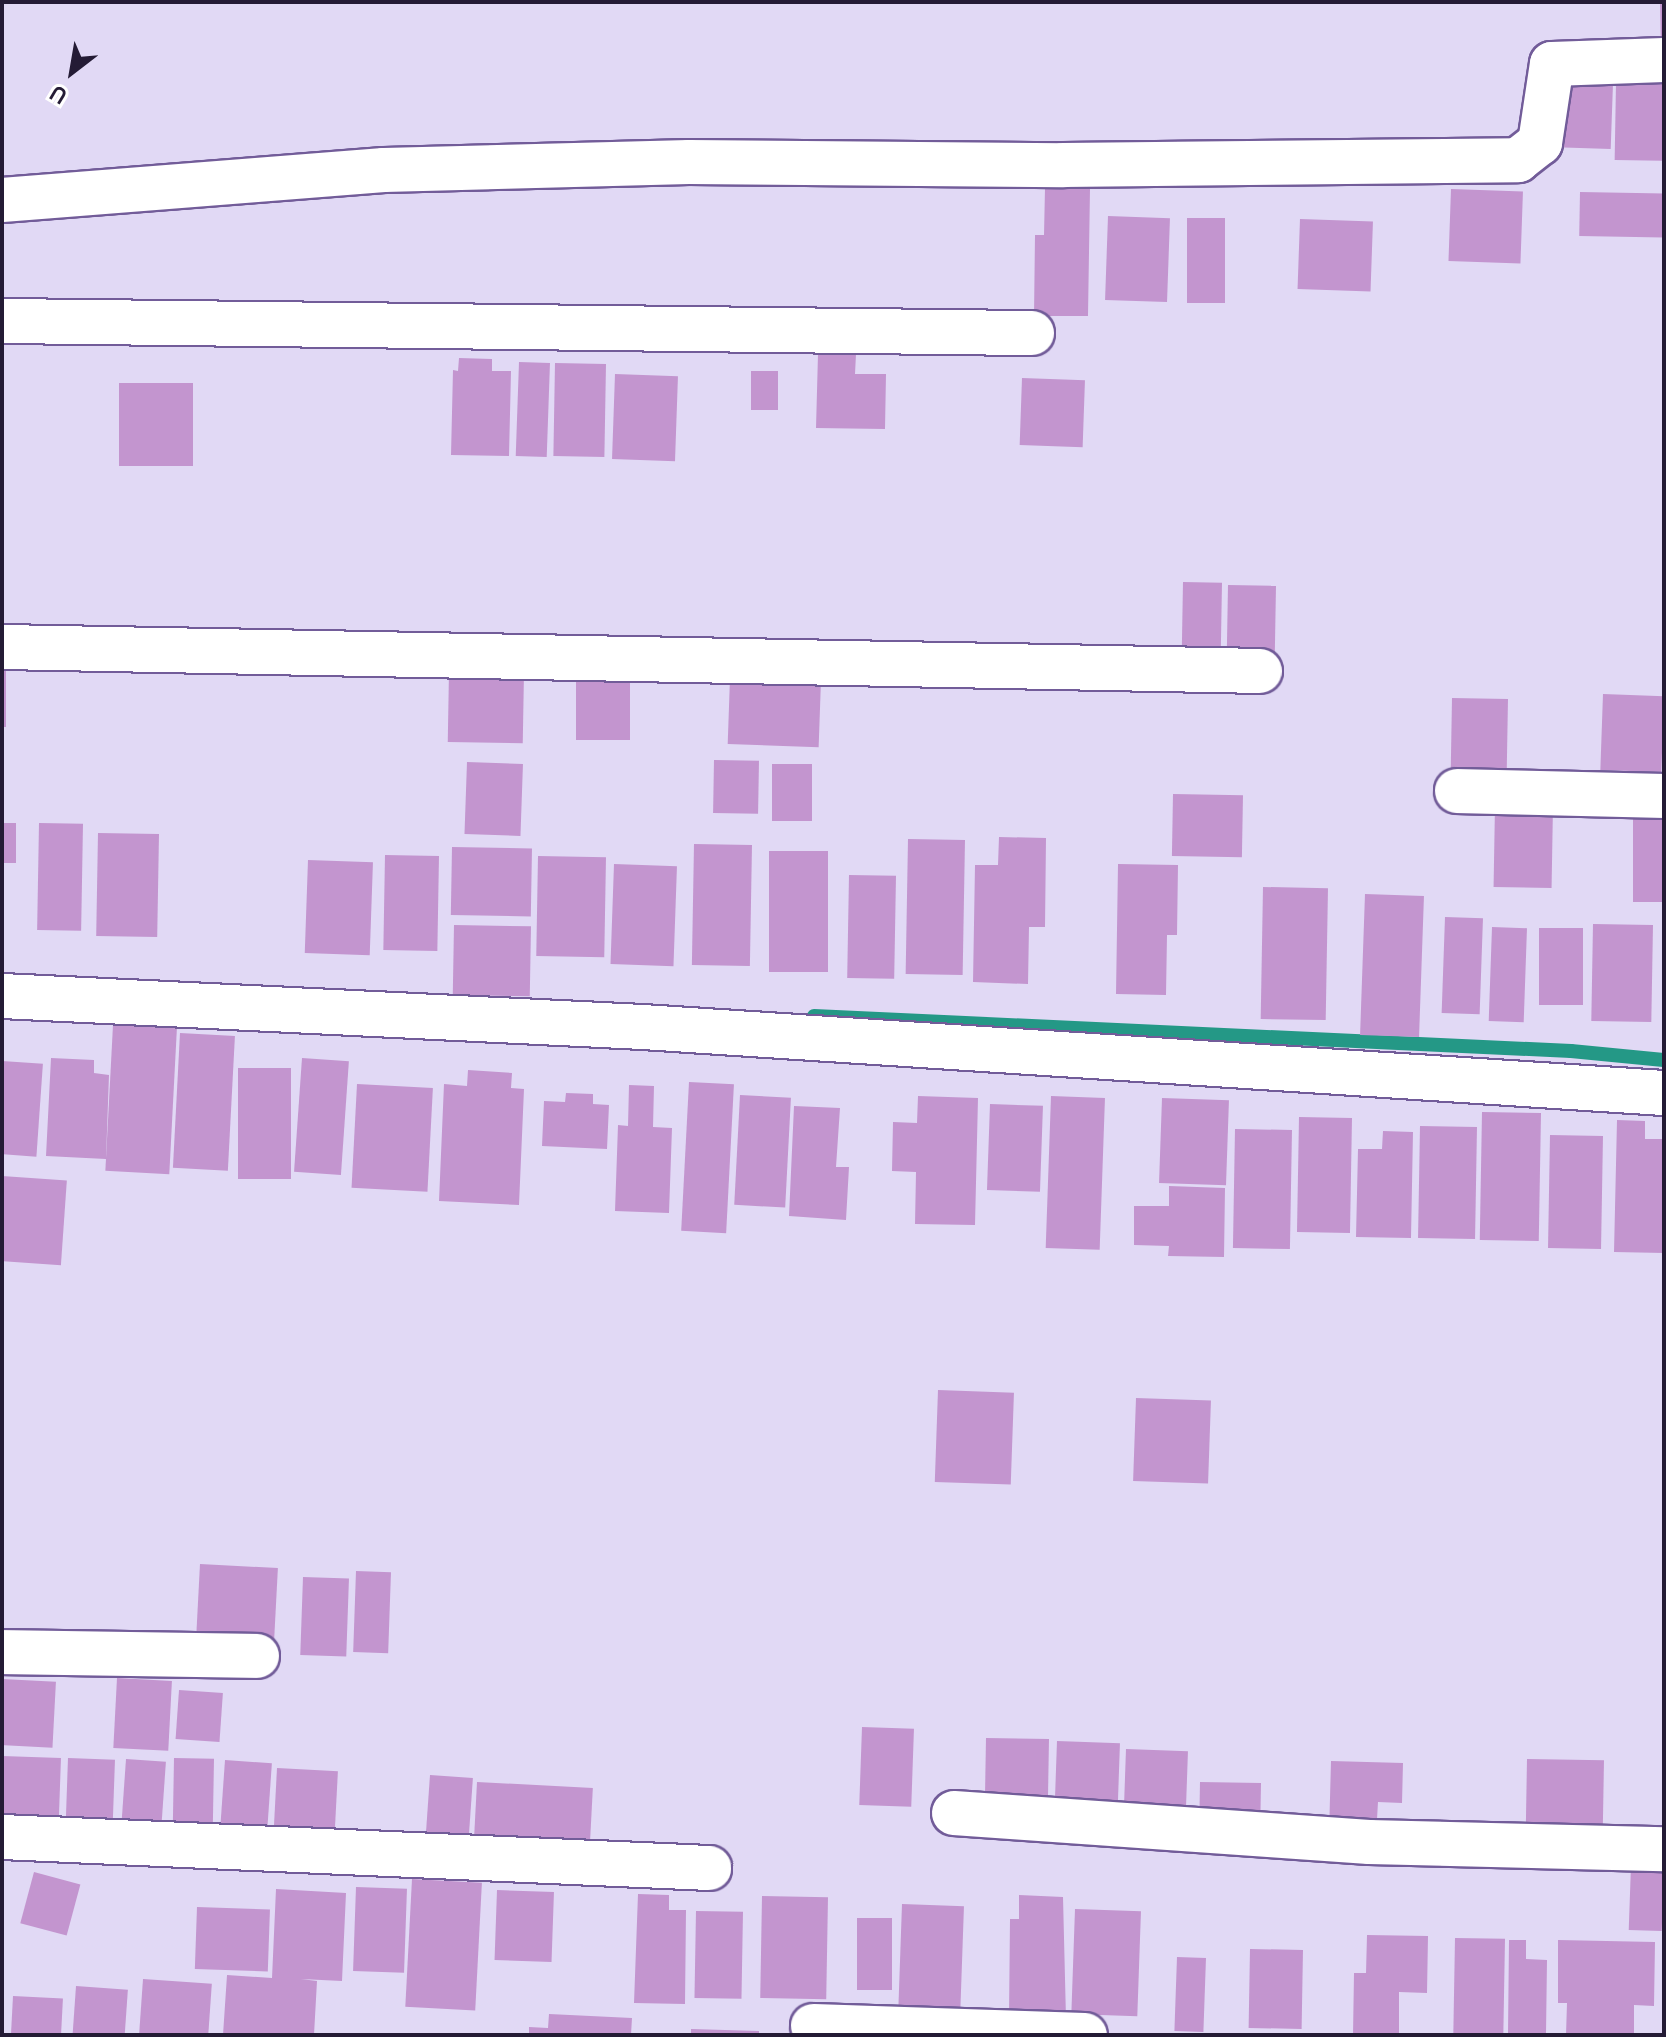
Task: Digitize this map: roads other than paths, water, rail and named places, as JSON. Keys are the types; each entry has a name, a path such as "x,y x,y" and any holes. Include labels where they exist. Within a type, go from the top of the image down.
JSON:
{"street":[{"path":"2,200 384,170 689,162 1063,165 1518,160 1540,143 1552,64 1664,60"},
{"path":"2,321 1032,333"},
{"path":"2,647 1260,671"},
{"path":"1457,791 1664,796"},
{"path":"2,996 659,1028 1664,1093"},
{"path":"2,1652 257,1656"},
{"path":"954,1813 1369,1842 1664,1849"},
{"path":"2,1837 709,1868"},
{"path":"813,2026 1085,2035"}],"waterway":[{"path":"814,1016 1571,1051 1664,1060"}]}
